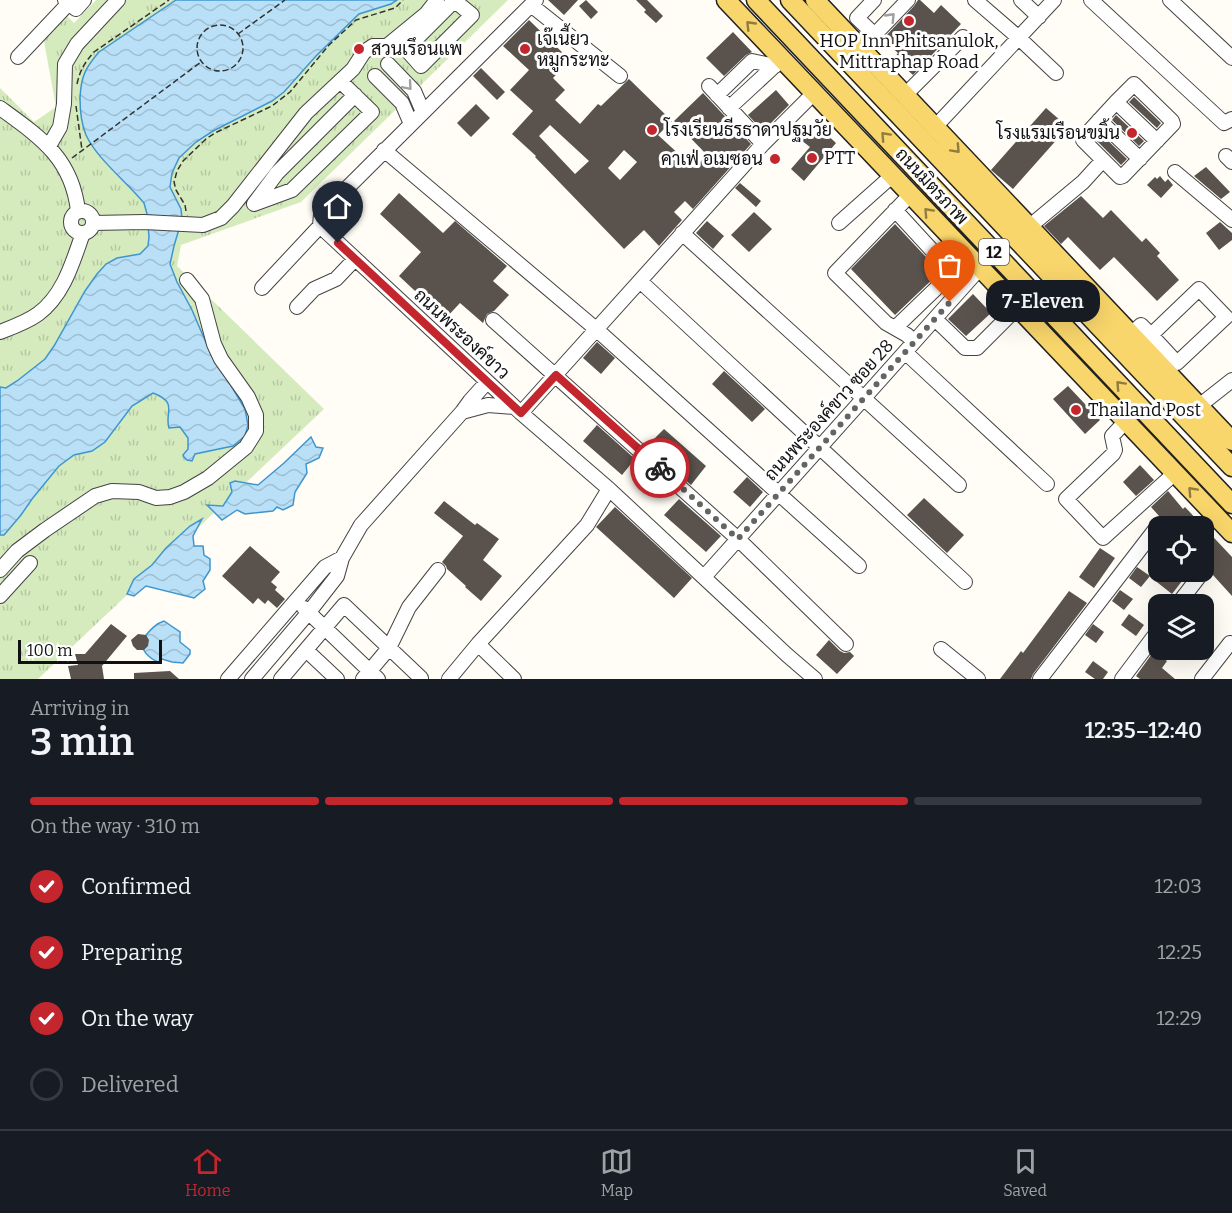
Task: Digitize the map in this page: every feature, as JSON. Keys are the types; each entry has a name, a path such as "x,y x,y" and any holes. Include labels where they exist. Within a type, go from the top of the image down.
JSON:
{"main road":[{"path":"726,0 778,62 814,92 1232,533"},
{"name":"ถนนมิตรภาพ","path":"790,0 1232,467"},
{"path":"815,0 1232,441"},
{"path":"762,6 778,62"},
{"name":"ถนนมิตรภาพ","path":"762,6 1232,504"},
{"path":"1029,227 1065,291"},
{"path":"1018,307 1081,344"},
{"path":"1150,418 1169,400"}],"street":[{"path":"18,57 67,2 76,9 84,0"},
{"path":"49,146 60,127 64,104 65,64 77,44 118,0"},
{"path":"353,69 363,76 375,76 388,64 397,44 437,0"},
{"path":"0,332 39,313 56,295 69,274 88,228 93,219 89,213 82,210 75,212 71,218 71,226 76,232 88,228 144,222 203,225 221,218 306,113 353,69 364,52 373,46 397,44 454,0 472,15 421,66 397,44"},
{"path":"874,0 857,18 875,34"},
{"path":"861,49 908,0"},
{"path":"975,0 1056,73"},
{"path":"1021,0 1039,16"},
{"path":"935,127 1054,0"},
{"path":"1091,0 1224,123 1232,119"},
{"path":"1170,0 1232,58"},
{"path":"262,288 320,226 321,214 533,3 620,76"},
{"path":"905,95 963,36"},
{"path":"763,144 713,91 752,61 778,62"},
{"path":"729,108 778,62"},
{"path":"388,64 414,91 423,112"},
{"path":"375,76 402,103 411,124"},
{"path":"340,81 355,95 372,112 292,190 254,204 277,173 355,95"},
{"path":"1132,85 1136,85 1173,124 1122,177 1083,140 1099,120 1132,85"},
{"path":"462,412 488,405 518,410 556,375 763,144 814,92"},
{"path":"1116,102 1157,141"},
{"path":"0,108 49,146 63,164 71,178 78,211"},
{"path":"1099,120 1140,159"},
{"path":"384,150 596,329 859,566"},
{"path":"1029,227 1083,182 1103,160"},
{"path":"1175,172 1232,220"},
{"path":"839,223 892,175"},
{"path":"911,194 836,273 886,323 907,334 910,347 1047,484"},
{"path":"895,210 951,271 895,328"},
{"name":"ถนนพระองค์ขาว","path":"320,226 487,382 609,489 815,679"},
{"path":"682,233 959,485"},
{"path":"297,306 314,289 336,279 355,259"},
{"name":"ถนนพระองค์ขาว ซอย 28","path":"704,577 981,267"},
{"path":"0,570 26,544 95,496 112,490 139,492 156,498 170,497 208,478 246,447 256,431 256,415 248,397 221,359 214,344 202,299 188,280"},
{"path":"640,281 965,582"},
{"path":"1131,334 1141,325 1178,363 1226,317 1199,289 1151,335"},
{"path":"935,319 965,348 977,348 1018,307"},
{"path":"493,320 738,539 846,644"},
{"path":"1199,405 1232,380"},
{"path":"238,668 251,679 281,645 337,576 342,558 361,525 487,382"},
{"path":"1126,421 1112,436 1115,450 1113,454 1066,499 1103,538 1175,472"},
{"path":"449,679 587,525 609,489"},
{"path":"1040,679 1148,539"},
{"path":"228,679 325,567 342,558"},
{"path":"0,596 30,563"},
{"path":"296,601 370,676 389,648 409,607 438,570"},
{"path":"1186,594 1195,582"},
{"path":"287,677 306,650 344,605 424,679"},
{"path":"268,633 281,645"},
{"path":"1202,679 1230,643"},
{"path":"478,644 514,679"},
{"path":"1122,679 1148,644"},
{"path":"941,649 978,679"},
{"path":"306,650 337,679"}],"path":[{"path":"76,90 80,72 94,52 169,0"},
{"path":"238,34 285,0"},
{"path":"186,224 185,205 174,182 183,161 207,138 272,106 290,92 330,45 356,20 395,8 403,0"},
{"path":"225,26 232,28 238,34 243,47 242,54 234,66 220,71 206,67 201,62 196,47 198,39 209,27 225,26"},
{"path":"63,164 201,62"},
{"path":"75,97 82,150"}],"green space":[{"path":"96,0 508,0 301,202 181,245 177,266 324,409 38,679 0,679 0,88 34,122 56,107 43,36 65,14 74,23"}],"water":[{"path":"176,0 397,0 359,14 316,56 284,92 272,101 196,142 179,158 172,173 170,187 181,209 182,219 170,264 207,345 245,409 248,425 245,436 233,446 195,454 192,461 187,460 183,455 188,449 188,438 180,427 169,428 168,404 166,400 153,393 132,406 105,442 92,451 74,455 59,466 4,535 0,535 0,387 6,388 45,359 85,291 106,264 117,258 140,254 148,246 147,214 144,203 105,162 86,135 80,108 83,78 90,63 99,52"},
{"path":"311,437 316,447 323,448 319,458 306,464 307,473 295,492 293,505 283,510 277,507 273,511 245,514 237,510 222,520 207,505 223,506 232,492 230,483 235,481 258,485"},
{"path":"202,519 193,536 194,546 203,546 204,555 210,559 210,570 203,581 205,589 194,598 146,586 134,596 127,594 134,579 152,565 166,548 190,526"},
{"path":"164,621 180,632 180,642 190,650 190,654 183,663 162,659 158,662 144,651 141,641 154,627"}],"building":[{"path":"548,0 578,0 564,15"},
{"path":"586,0 598,12 591,19 579,6"},
{"path":"636,0 647,0 663,16 656,23 644,12 646,10"},
{"path":"918,0 934,13 941,5 961,24 913,75 894,58 898,53 883,39"},
{"path":"529,20 570,60 553,78 565,90 555,100 580,124 598,104 601,106 629,79 672,121 658,135 694,168 707,155 674,121 703,93 751,144 693,209 685,201 674,212 682,220 659,246 644,230 624,249 536,156 512,134 533,111 510,90 529,70 503,46","holes":["550,125 589,161 575,174 539,136","624,150 637,162 620,180 608,168"]},
{"path":"733,32 752,52 724,76 706,58"},
{"path":"481,68 505,92 497,100 473,76"},
{"path":"776,90 789,105 763,131 748,115"},
{"path":"1134,97 1161,123 1157,128 1129,102"},
{"path":"476,104 490,118 471,137 457,123"},
{"path":"1046,108 1068,127 1013,189 991,170"},
{"path":"1116,115 1144,141 1139,146 1112,120"},
{"name":"PTT","path":"806,126 820,137 824,132 836,143 804,181 791,169 810,147 797,137"},
{"path":"1100,133 1127,159 1121,165 1095,139"},
{"path":"1206,167 1230,192 1221,199 1194,176"},
{"path":"1160,176 1165,182 1168,179 1173,185 1161,198 1147,185 1155,177 1157,179"},
{"path":"740,183 761,201 756,207 735,188"},
{"path":"399,193 443,233 455,221 507,266 493,281 509,295 494,311 487,314 483,323 460,303 445,319 399,276 421,252 380,214"},
{"path":"1081,196 1103,218 1111,210 1142,242 1146,238 1160,253 1157,256 1179,280 1157,301 1114,257 1100,270 1068,237 1061,244 1044,226"},
{"path":"754,212 772,229 749,252 731,235"},
{"path":"707,221 724,236 713,249 696,233"},
{"path":"1220,222 1232,233 1232,240 1219,250 1206,233"},
{"path":"895,224 940,272 895,315 851,269"},
{"path":"973,294 991,313 966,336 948,319"},
{"path":"597,342 615,358 601,374 583,358"},
{"path":"724,371 765,409 752,422 712,384"},
{"name":"Thailand Post","path":"1068,386 1100,420 1085,434 1053,399"},
{"path":"597,425 635,459 622,475 583,441"},
{"path":"664,429 706,466 691,485 647,446"},
{"path":"1140,465 1154,480 1136,496 1123,482"},
{"path":"747,477 763,492 750,507 733,492"},
{"path":"1168,491 1183,509 1185,507 1194,516 1159,516 1151,507"},
{"path":"924,498 964,535 947,553 907,515"},
{"path":"679,499 721,536 706,552 664,515"},
{"path":"444,501 475,525 477,523 499,539 483,560 502,576 481,601 442,562 463,536 434,513"},
{"path":"615,507 692,578 674,598 596,527"},
{"path":"1214,538 1232,557 1232,596 1214,576"},
{"path":"250,546 280,572 271,582 277,587 275,590 285,599 277,608 268,600 265,604 258,598 253,604 222,576"},
{"path":"1100,548 1115,558 1094,588 1079,577"},
{"path":"1137,567 1148,575 1148,578 1141,587 1129,578"},
{"path":"1157,582 1181,582 1172,594"},
{"path":"1120,590 1133,599 1124,610 1112,601"},
{"path":"1069,591 1087,603 1031,679 1000,679 1021,651 1023,653"},
{"path":"1129,614 1144,625 1136,636 1121,625"},
{"path":"111,624 127,636 102,666 104,679 71,679 68,666 78,665 75,654 85,654"},
{"path":"1093,624 1104,632 1096,643 1085,635"},
{"path":"138,634 146,635 149,640 144,650 137,650 133,646 131,640"},
{"path":"829,640 840,651 850,652 854,656 837,674 816,655"},
{"path":"1148,659 1166,660 1162,668 1175,679 1140,679 1136,676"},
{"path":"1093,661 1108,672 1103,679 1095,679 1085,672"},
{"path":"170,671 179,679 134,679 134,673"}],"way so far":[{"path":"660,468 738,539 950,302"}],"place":[{"name":"HOP Inn Phitsanulok, Mittraphap Road","path":"909,21"},
{"name":"สวนเรึอนเเพ","path":"359,49"},
{"name":"เจ๊เนี้ยว หมูกระทะ","path":"525,49"},
{"name":"โรงเรียนธีรธาดาปฐมวัย","path":"652,130"},
{"name":"โรงแรมเรือนขมิ้น","path":"1132,133"},
{"name":"PTT","path":"812,158"},
{"name":"คาเฟ่ อเมซอน","path":"775,159"},
{"name":"7-Eleven","path":"950,302"},
{"name":"Thailand Post","path":"1076,410"}],"route":[{"path":"338,243 521,413 556,375 660,468"}]}
